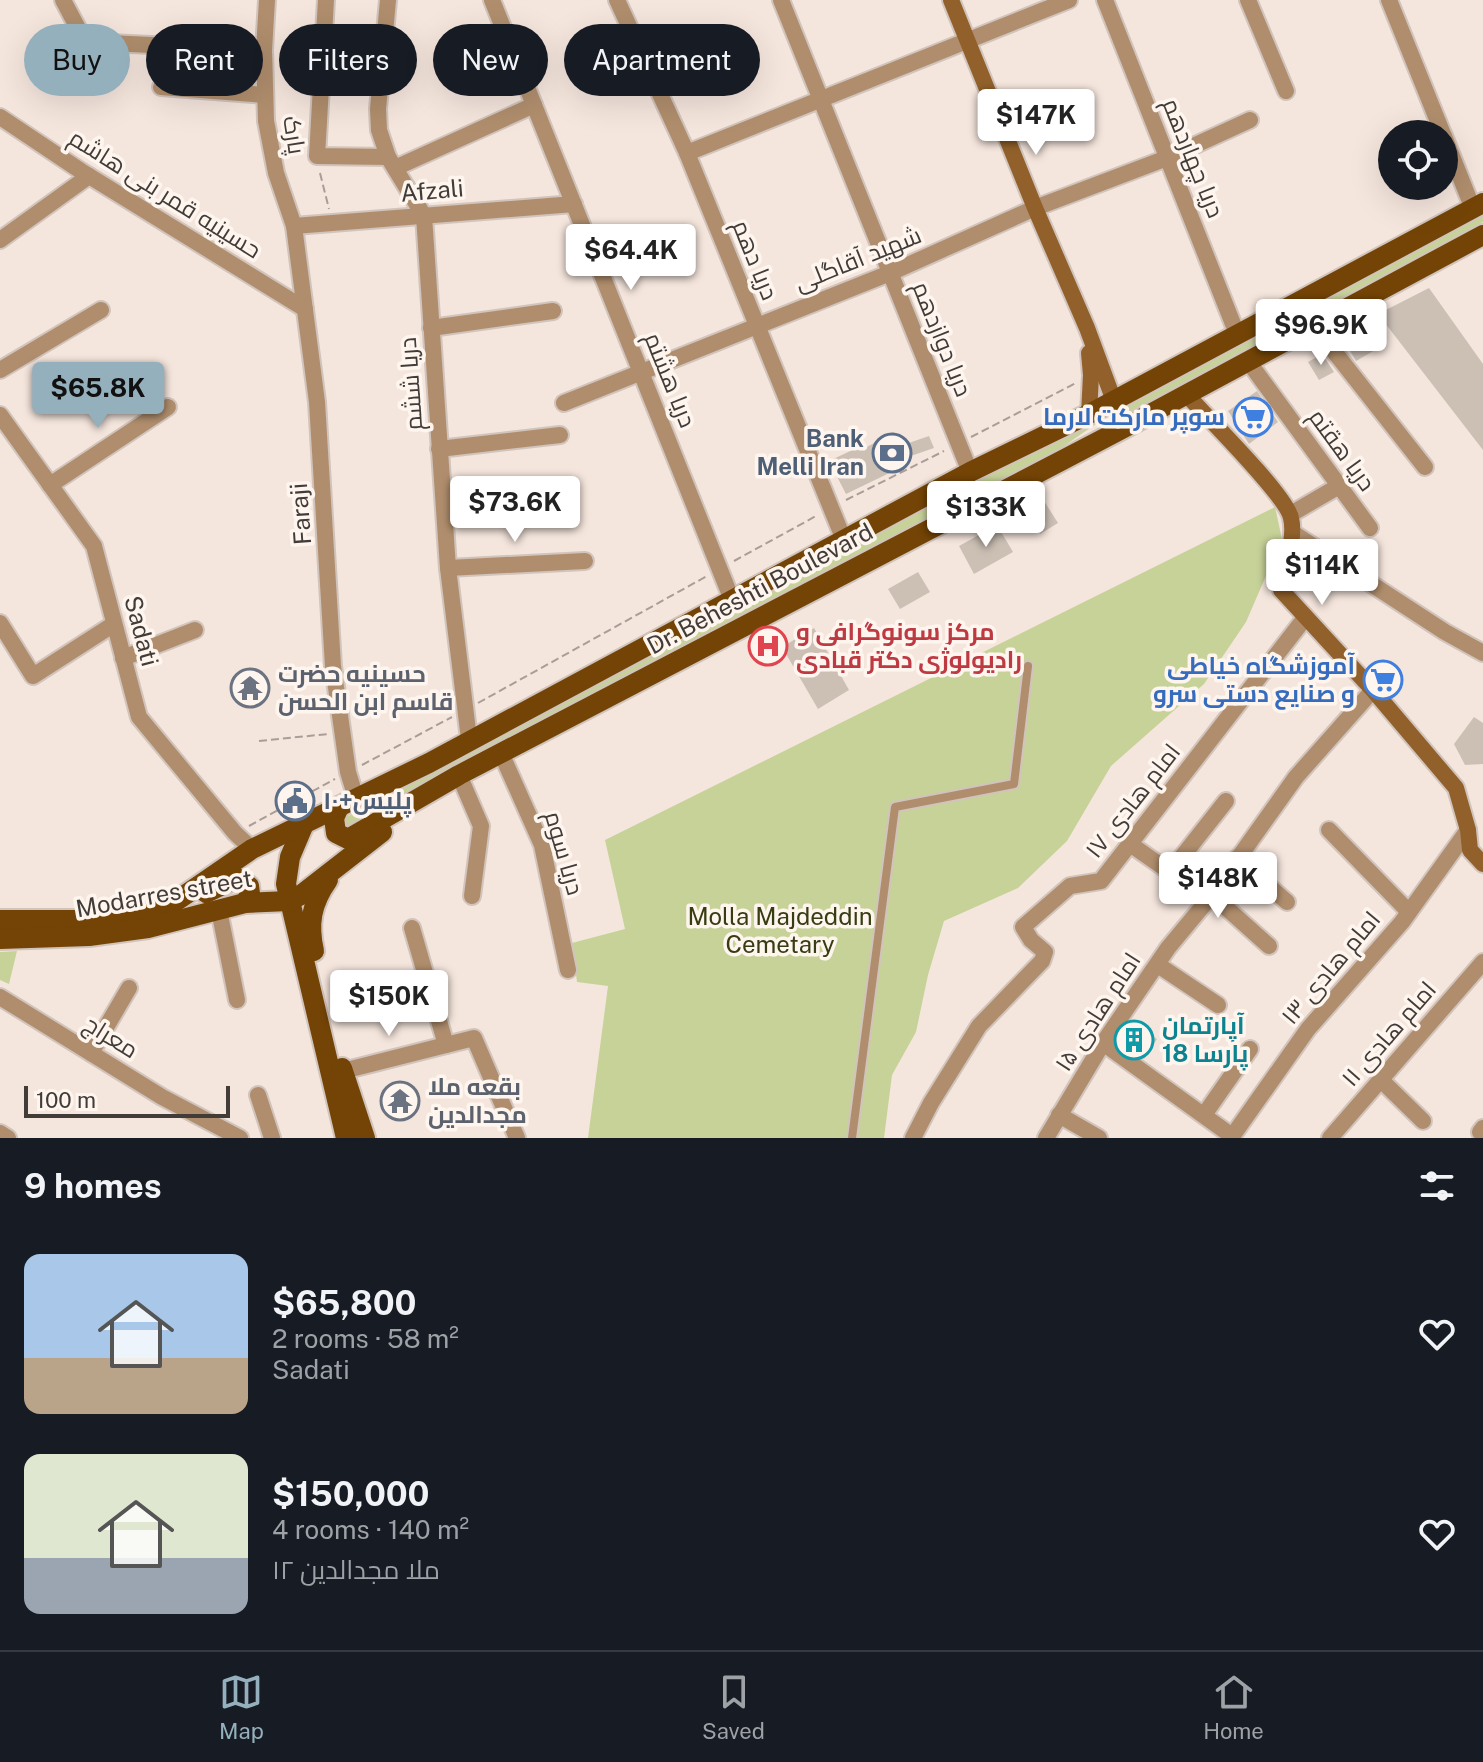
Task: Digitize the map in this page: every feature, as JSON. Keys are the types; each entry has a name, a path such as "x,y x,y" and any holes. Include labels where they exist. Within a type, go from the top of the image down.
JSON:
{"main road":[{"path":"951,0 1087,328 1124,428"},
{"name":"Dr. Beheshti Boulevard","path":"347,803 429,763 970,472 1089,414 1478,206"},
{"name":"Dr. Beheshti Boulevard","path":"289,901 459,775 1124,428 1483,236"},
{"path":"1087,328 1091,375 1089,414"},
{"path":"1186,394 1268,484 1291,514 1293,533 1280,585 1285,595 1373,690 1456,788 1476,832 1470,850 1483,864"},
{"path":"347,803 333,825 336,833 348,839 459,775"},
{"name":"Modarres street","path":"0,920 101,919 144,914 169,906 252,849 347,803"},
{"path":"304,824 290,857 286,884 289,901 360,1137"},
{"path":"339,864 318,894 309,929 360,1137"},
{"path":"169,906 215,890 237,878 249,886 250,894 245,903"},
{"name":"Modarres street","path":"0,939 89,936 148,928 245,903 289,901"}],"street":[{"path":"63,0 82,36 88,39 108,43 264,50"},
{"name":"پارک","path":"267,0 264,50 266,121 276,173 294,226"},
{"path":"326,0 317,156 391,162 534,105"},
{"path":"388,0 378,109 379,130 391,162 424,216"},
{"name":"دریا هشتم","path":"492,0 732,600"},
{"name":"دریا دهم","path":"617,0 687,153 844,540"},
{"name":"دریا دوازدهم","path":"781,0 970,472"},
{"path":"687,153 1069,0"},
{"name":"دریا چهاردهم","path":"1105,0 1237,334"},
{"path":"1248,0 1286,91"},
{"path":"1389,0 1438,120"},
{"name":"شهید آقاگلی","path":"564,403 890,273 1035,208 1167,158 1250,120"},
{"name":"حسینیه قمر بنی هاشم","path":"4,125 305,309"},
{"path":"1458,164 1478,206"},
{"path":"0,240 89,176"},
{"name":"Afzali","path":"294,226 574,204"},
{"name":"دریا ششم","path":"424,216 448,568 469,739"},
{"name":"Faraji","path":"294,226 317,402 333,666 348,772 347,803"},
{"path":"0,370 101,310"},
{"path":"431,328 553,311"},
{"path":"1314,326 1425,467"},
{"name":"دریا هقتم","path":"1248,361 1370,528"},
{"path":"50,485 168,407"},
{"name":"Sadati","path":"0,415 94,546 139,717 235,833 252,849"},
{"path":"439,449 560,435"},
{"path":"1291,514 1339,486"},
{"path":"1293,533 1445,632 1483,653"},
{"path":"448,568 585,561"},
{"name":"امام هادی ۱۷","path":"913,1138 979,1026 1042,961 1045,952 1031,940 1023,927 1070,886 1101,881 1305,618"},
{"path":"0,623 33,676 114,624"},
{"path":"123,658 195,630"},
{"name":"امام هادی ۱۵","path":"1046,1138 1103,1043 1168,948 1212,895 1296,777 1373,690"},
{"name":"دریا سوم","path":"501,753 542,845 568,970"},
{"path":"459,775 481,826 472,896"},
{"path":"1130,844 1170,872 1226,801"},
{"path":"1329,830 1409,912"},
{"name":"امام هادی ١٣","path":"1232,1137 1308,1029 1476,832"},
{"path":"1237,858 1287,902"},
{"path":"1212,895 1269,946"},
{"path":"219,910 237,1000"},
{"path":"412,928 446,1045"},
{"name":"امام هادی ١۱","path":"1330,1138 1483,962"},
{"path":"1158,965 1218,1005"},
{"path":"91,1053 129,988"},
{"name":"معراج","path":"0,997 162,1097 240,1138"},
{"path":"343,1071 474,1038 517,1138"},
{"path":"1103,1043 1232,1137"},
{"path":"1204,1115 1250,1049"},
{"path":"1381,1080 1423,1121"},
{"path":"258,1095 272,1138"},
{"path":"1059,1115 1099,1138"},
{"path":"1483,1128 1480,1132 1483,1134"},
{"path":"0,1133 8,1138"}],"lane":[{"path":"852,1138 895,807 1014,784 1028,666"}],"path":[{"path":"317,156 332,223"},
{"path":"235,833 831,508 1091,375"},
{"path":"259,741 341,732"}],"green space":[{"path":"1483,215 1483,222 1125,414 1123,408"},
{"path":"1100,417 1106,417 1064,446 352,827 343,825 344,819 429,763"},
{"name":"Molla Majdeddin Cemetary","path":"1275,507 1282,539 1246,622 1204,684 1111,766 1067,841 1018,888 944,921 916,1032 892,1075 884,1138 588,1138 608,986 577,982 572,943 625,929 605,840"},
{"path":"17,951 9,984 0,980 0,952"}],"building":[{"path":"1429,288 1483,364 1483,450 1378,314"},
{"path":"1364,331 1375,350 1356,361 1345,342"},
{"path":"1322,354 1334,372 1319,380 1308,362"},
{"name":"سوپر مارکت لارما","path":"1257,391 1278,422 1249,444 1228,411"},
{"path":"894,432 900,446 929,436 934,448 905,458 908,464 846,494 829,461 863,445 865,448"},
{"path":"1044,501 1058,523 1040,534 1027,512"},
{"path":"997,525 1013,552 974,574 959,546"},
{"path":"918,572 930,592 900,609 888,589"},
{"path":"814,628 849,690 818,709 782,647"},
{"path":"1474,717 1483,723 1483,764 1465,765 1454,744"},
{"name":"آپارتمان پارسا 18","path":"1131,1022 1157,1039 1144,1059 1118,1040"}],"place":[{"name":"سوپر مارکت لارما","path":"1253,417"},
{"name":"Bank Melli Iran","path":"892,453"},
{"name":"مركز سونوگرافی و راديولوژی دكتر قبادی","path":"768,646"},
{"name":"آموزشگاه خیاطی و صنایع دستی سرو","path":"1383,680"},
{"name":"حسینیه حضرت قاسم ابن الحسن","path":"250,688"},
{"name":"پلیس+١٠","path":"295,801"},
{"name":"آپارتمان پارسا 18","path":"1134,1040"},
{"name":"بقعه ملا مجدالدين","path":"400,1101"}]}
